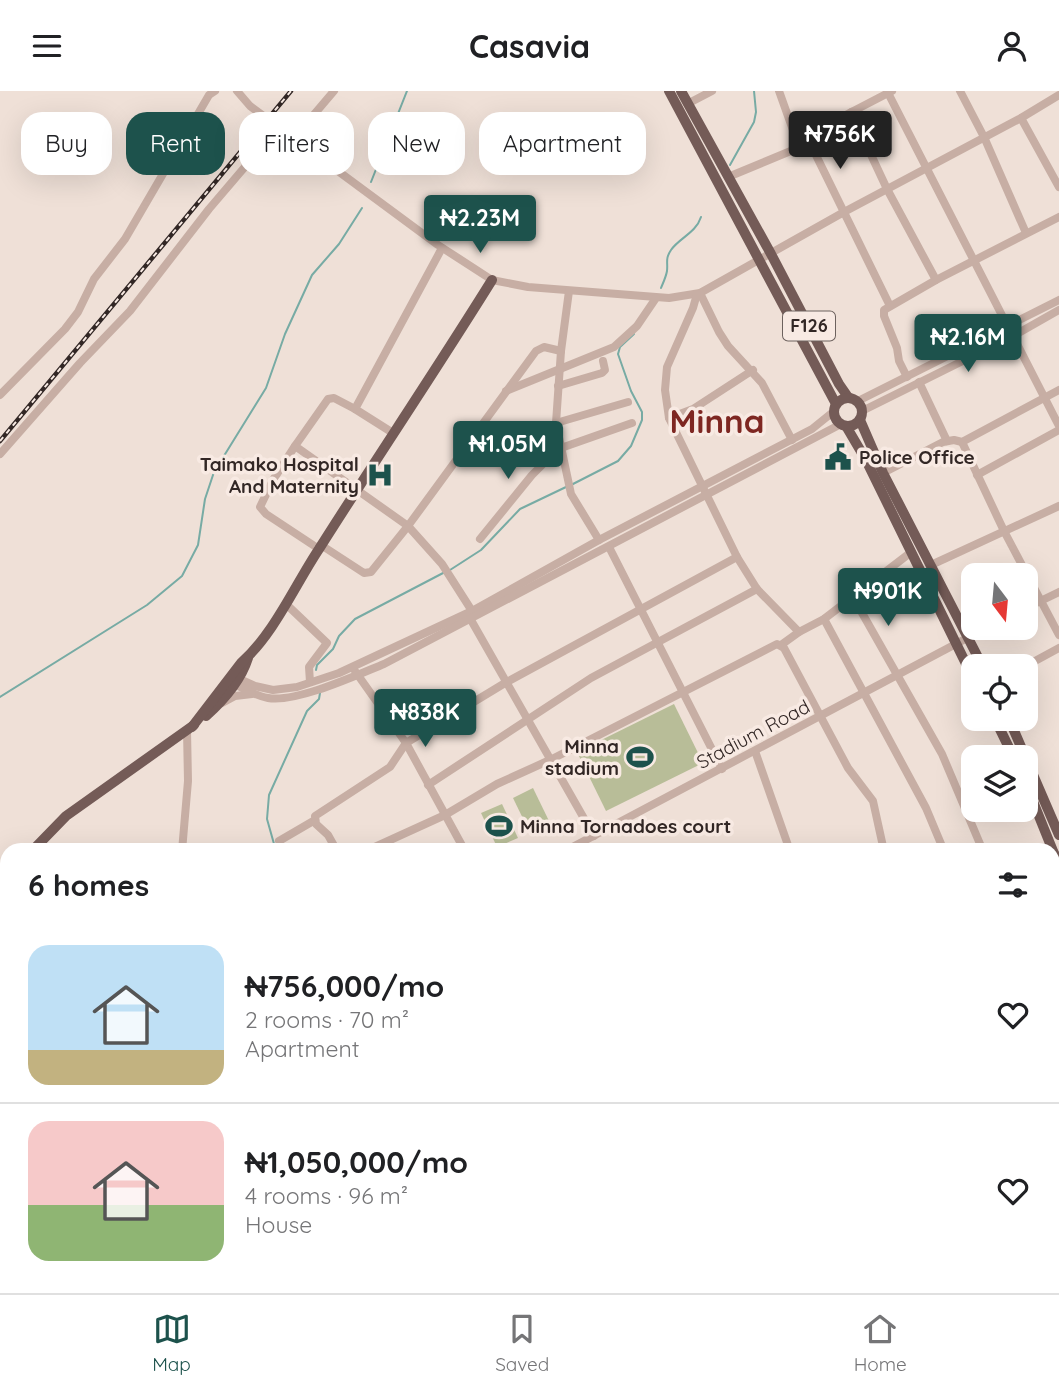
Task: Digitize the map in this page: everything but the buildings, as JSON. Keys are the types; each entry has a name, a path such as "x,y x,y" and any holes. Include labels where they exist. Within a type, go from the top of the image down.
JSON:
{"main road":[{"name":"F126","path":"669,91 760,260 835,408 837,421 843,425 866,460 961,655"},
{"name":"F126","path":"681,91 839,384 857,407 883,473 961,624"},
{"path":"189,729 232,680 286,604 492,279"},
{"path":"835,408 857,407 853,425 843,425"},
{"path":"40,843 66,816 189,729 219,704 232,680"},
{"path":"1014,731 1059,835"},
{"path":"1038,814 1050,843"}],"street":[{"path":"0,395 65,329 78,312 94,279 125,239 209,95 215,91"},
{"path":"316,112 334,91"},
{"path":"689,103 712,91"},
{"path":"779,91 799,148"},
{"path":"960,91 984,137 1026,233"},
{"path":"235,92 258,112"},
{"path":"728,177 810,143 826,127 889,92 1008,327"},
{"path":"344,175 442,248 492,279 528,287 569,291 656,297 699,294 1059,95"},
{"path":"851,112 887,189 936,280"},
{"path":"1021,118 1059,187"},
{"path":"810,143 890,306"},
{"path":"0,454 130,311 239,174"},
{"path":"907,377 883,313 890,306 936,280 1059,217"},
{"path":"355,409 442,248"},
{"path":"569,291 556,422 571,494 599,540"},
{"path":"699,294 728,346 753,370 762,383 792,440"},
{"path":"699,294 667,367 665,390 668,418 737,557 757,589 799,632"},
{"path":"506,391 614,347 639,323 656,297"},
{"path":"857,407 907,377 1059,300"},
{"path":"857,407 919,382 1059,310"},
{"path":"977,475 1059,428 1013,336"},
{"path":"393,433 334,398 328,399 273,480 260,507 266,514 368,573 408,526 536,351 544,347 561,351"},
{"path":"558,386 602,373 603,361"},
{"path":"668,418 683,415 753,370"},
{"path":"919,382 947,441"},
{"path":"883,473 947,441 962,442 1059,390"},
{"path":"556,422 628,402"},
{"path":"232,680 255,694 270,698 316,690 357,675 609,547 812,429 835,408"},
{"path":"480,539 532,475 561,447 632,423"},
{"path":"232,680 273,690 297,687 352,667 471,616 599,540 843,425"},
{"path":"962,442 1004,531 1059,635"},
{"path":"295,446 408,526 442,564 505,683 552,759 594,836"},
{"path":"931,565 1059,506"},
{"path":"609,547 722,769"},
{"path":"384,843 445,815 497,784 683,693 772,645 781,645 824,619 910,553"},
{"path":"279,841 315,820 319,813 390,767 406,743 505,683 737,557"},
{"path":"428,785 591,678 757,589"},
{"path":"1038,602 1059,592"},
{"path":"853,597 942,754 980,843"},
{"path":"286,604 327,643 309,667 310,682"},
{"path":"824,619 926,809 941,843"},
{"name":"Stadium Road","path":"583,842 962,641"},
{"path":"781,645 848,768 873,801 882,843"},
{"path":"1038,659 1059,648"},
{"path":"352,667 406,743 461,843"},
{"path":"219,704 235,696 255,694"},
{"path":"184,843 189,729"},
{"path":"755,751 787,843"},
{"path":"315,820 333,843"},
{"path":"0,1247 0,1258"}],"green space":[{"name":"Minna stadium","path":"674,704 703,763 606,811 577,752"},
{"name":"Minna Tornadoes court","path":"533,788 550,823 530,833 513,798"},
{"name":"Minna Tornadoes court","path":"502,804 518,838 506,843 495,843 481,813"}],"waterway":[{"path":"371,182 407,91"},
{"path":"730,165 754,122 754,91"},
{"path":"0,697 147,605 182,576 198,545 205,499 214,472 266,388 285,334 312,275 339,244 362,208"},
{"path":"661,288 667,273 669,253 699,223 701,217"},
{"path":"571,485 618,461 631,446 642,420 642,412 631,391 618,354 620,347 634,334"},
{"path":"450,570 481,550 520,509 566,487"},
{"path":"316,670 317,665 333,649 339,636 355,619 445,572"},
{"path":"274,843 267,819 269,795 307,711 319,699 320,693"}],"railway":[{"path":"0,441 291,91"}],"place":[{"name":"Police Office","path":"838,457"},
{"name":"Taimako Hospital And Maternity","path":"380,475"},
{"name":"Minna stadium","path":"640,757"},
{"name":"Minna Tornadoes court","path":"499,826"}],"district":[{"name":"Minna","path":"717,421"}]}
